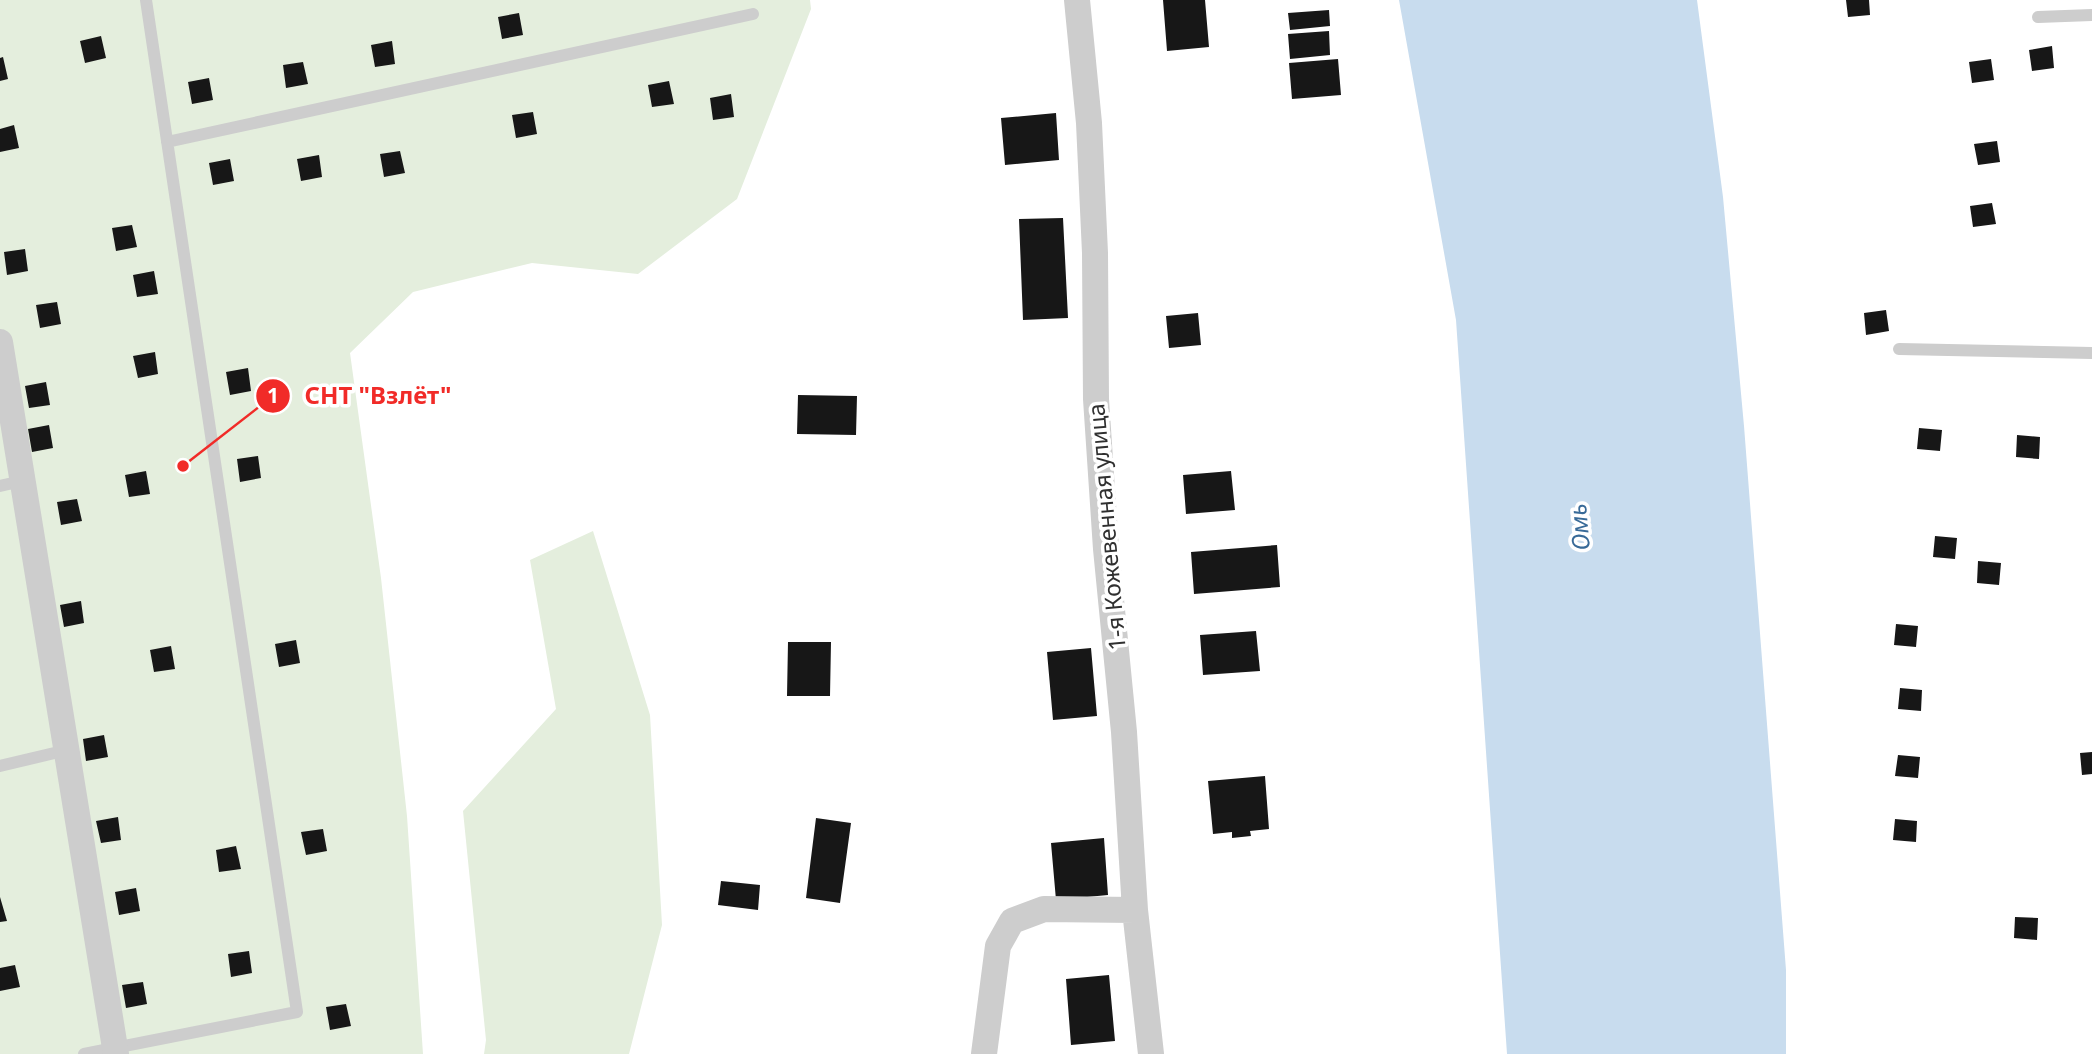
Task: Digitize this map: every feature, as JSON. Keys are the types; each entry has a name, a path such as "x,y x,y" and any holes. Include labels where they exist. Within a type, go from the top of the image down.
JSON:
{"street":[{"name":"1-я Кожевенная улица","path":"1077,0 1088,122 1095,253 1096,399 1106,549 1124,732 1135,911 1150,1054"},
{"path":"0,342 11,483 66,750 115,1051"},
{"path":"984,1054 998,946 1012,921 1044,909 1135,911"}],"lane":[{"path":"85,1054 115,1051 297,1012 146,0"},
{"path":"167,142 753,14"},
{"path":"2038,17 2092,15"},
{"path":"1899,349 2092,353"},
{"path":"0,766 66,750"}],"green space":[{"path":"0,0 810,0 811,9 737,199 638,274 532,263 413,292 350,353 381,578 407,816 423,1054 0,1054"},
{"path":"593,531 650,715 662,925 629,1054 484,1054 486,1040 463,811 556,709 530,560"}],"water":[{"name":"Омь","path":"1399,0 1697,0 1723,197 1744,426 1786,970 1786,1054 1507,1054 1456,320"}],"building":[{"path":"1163,0 1205,0 1209,47 1167,51"},
{"path":"1846,0 1869,0 1870,15 1848,17"},
{"path":"1329,10 1330,26 1290,30 1288,13"},
{"path":"519,13 523,35 502,39 498,17"},
{"path":"1329,31 1330,55 1290,59 1288,34"},
{"path":"101,36 106,58 85,63 80,41"},
{"path":"392,41 395,64 375,67 371,45"},
{"path":"2052,46 2054,68 2032,71 2029,50"},
{"path":"3,57 8,79 0,81 0,58"},
{"path":"1338,59 1341,95 1292,99 1289,63"},
{"path":"1991,59 1994,80 1972,83 1969,62"},
{"path":"303,62 308,84 286,88 283,65"},
{"path":"209,78 213,100 192,104 188,82"},
{"path":"669,81 674,104 652,107 648,85"},
{"path":"731,94 734,117 713,120 710,98"},
{"path":"533,112 537,134 516,138 512,115"},
{"path":"1056,113 1059,160 1005,165 1001,118"},
{"path":"14,125 19,148 0,152 0,129"},
{"path":"1997,141 2000,162 1978,165 1974,144"},
{"path":"400,151 405,173 384,177 380,154"},
{"path":"319,155 322,177 301,181 297,159"},
{"path":"230,159 234,181 213,185 209,163"},
{"path":"1992,203 1996,224 1973,227 1970,206"},
{"path":"1063,218 1068,318 1023,320 1019,219"},
{"path":"132,225 137,247 116,251 112,228"},
{"path":"25,249 28,271 7,275 4,252"},
{"path":"154,271 158,294 137,297 133,275"},
{"path":"57,302 61,324 40,328 36,305"},
{"path":"1886,310 1889,331 1866,335 1864,313"},
{"path":"1198,313 1201,345 1169,348 1166,316"},
{"path":"155,352 158,374 138,378 133,356"},
{"path":"248,368 251,391 230,395 226,372"},
{"path":"46,382 50,405 29,408 25,386"},
{"path":"798,395 857,396 856,435 797,434"},
{"path":"49,425 53,448 32,452 28,429"},
{"path":"1919,428 1942,430 1940,451 1917,449"},
{"path":"2017,435 2040,437 2039,459 2016,457"},
{"path":"258,456 261,478 240,482 237,459"},
{"path":"146,471 150,494 129,497 125,475"},
{"path":"1231,471 1235,510 1186,514 1183,475"},
{"path":"77,499 82,521 61,525 57,502"},
{"path":"1935,536 1957,538 1955,559 1933,557"},
{"path":"1277,545 1280,587 1194,594 1191,552"},
{"path":"1978,561 2001,563 1999,585 1977,583"},
{"path":"81,601 84,623 64,627 60,605"},
{"path":"1896,624 1918,626 1916,647 1894,645"},
{"path":"1256,631 1260,671 1203,675 1200,635"},
{"path":"296,640 300,663 279,667 275,644"},
{"path":"788,642 831,642 830,696 787,696"},
{"path":"171,646 175,669 154,672 150,650"},
{"path":"1091,648 1097,716 1053,720 1047,652"},
{"path":"1900,688 1922,690 1921,711 1898,709"},
{"path":"104,735 108,757 86,761 83,739"},
{"path":"2092,752 2092,774 2082,775 2080,753"},
{"path":"1898,755 1920,757 1918,778 1895,776"},
{"path":"1265,776 1269,829 1250,831 1251,836 1232,838 1232,832 1213,834 1208,781"},
{"path":"118,817 121,840 101,843 96,821"},
{"path":"816,818 851,823 840,903 806,898"},
{"path":"1895,819 1917,821 1916,842 1893,840"},
{"path":"323,829 327,851 306,855 301,832"},
{"path":"1104,838 1108,895 1056,900 1051,843"},
{"path":"236,846 241,869 219,872 216,850"},
{"path":"721,881 760,885 758,910 718,905"},
{"path":"136,888 140,911 119,915 115,892"},
{"path":"0,897 7,921 0,922"},
{"path":"2015,917 2038,918 2037,940 2014,938"},
{"path":"249,951 252,973 231,977 228,954"},
{"path":"15,965 20,987 0,991 0,968"},
{"path":"1109,975 1115,1041 1071,1045 1066,979"},
{"path":"143,982 147,1004 126,1008 122,985"},
{"path":"346,1004 351,1026 330,1030 326,1007"}],"place":[{"name":"СНТ \"Взлёт\"","path":"183,466"}]}
